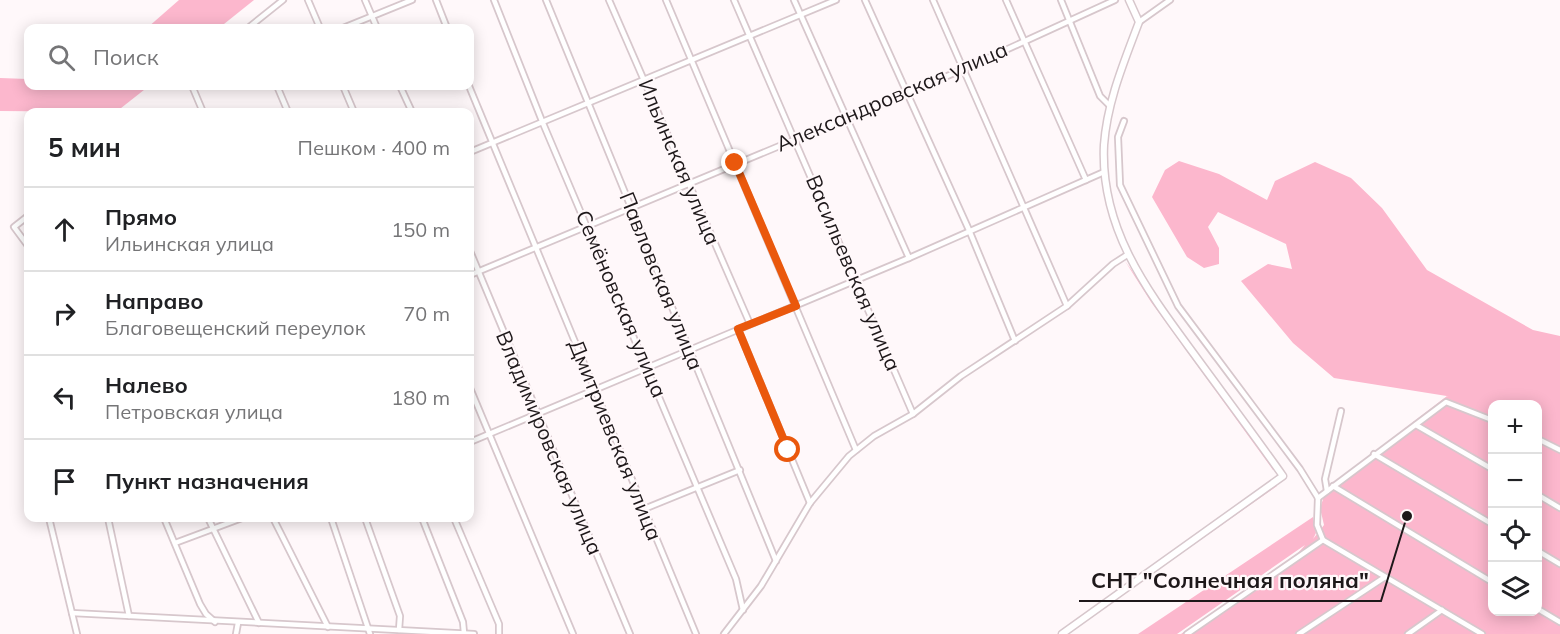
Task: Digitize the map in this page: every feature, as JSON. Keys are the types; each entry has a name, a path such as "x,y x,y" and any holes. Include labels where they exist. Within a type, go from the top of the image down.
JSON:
{"street":[{"path":"254,24 283,0"},
{"path":"308,0 318,24"},
{"path":"365,0 375,24"},
{"path":"354,24 412,0"},
{"path":"436,0 445,24"},
{"name":"Семёновская улица","path":"494,0 542,121 736,579 743,610"},
{"name":"Павловская улица","path":"546,0 776,561"},
{"name":"Ильинская улица","path":"609,0 750,324"},
{"path":"666,0 856,450"},
{"name":"Васильевская улица","path":"734,0 913,414"},
{"path":"794,0 909,258"},
{"path":"474,150 749,34 836,0"},
{"path":"864,0 969,230 1015,341"},
{"path":"933,0 1067,306"},
{"path":"1006,0 1086,180"},
{"path":"1061,0 1100,96 1110,106"},
{"name":"Александровская улица","path":"474,274 963,69 1115,0"},
{"path":"1129,0 1139,22"},
{"path":"1062,634 1283,476 1150,293 1127,255 1112,216 1104,172 1104,144 1110,106 1139,22 1170,0"},
{"path":"194,90 201,108"},
{"path":"279,90 286,108"},
{"path":"345,90 352,108"},
{"path":"402,90 410,108"},
{"name":"Дмитриевская улица","path":"471,90 696,634"},
{"path":"1124,121 1118,137 1120,185 1178,306 1300,469 1318,498 1317,525 1323,540 1482,634"},
{"path":"474,440 909,258 1104,172"},
{"path":"24,219 14,227 24,241"},
{"path":"724,634 776,561 810,504 842,463 874,436 913,414 961,376 1067,306 1113,264 1127,255"},
{"name":"Владимировская улица","path":"474,262 630,634"},
{"path":"738,329 810,504"},
{"path":"474,398 573,634"},
{"path":"1318,498 1446,402 1488,418"},
{"path":"1327,491 1325,479 1341,411"},
{"path":"1416,424 1488,467"},
{"path":"1542,441 1560,450"},
{"path":"1374,454 1488,522"},
{"path":"644,509 740,470"},
{"path":"1333,486 1488,580"},
{"path":"1542,497 1560,508"},
{"path":"50,522 77,634"},
{"path":"109,522 129,616"},
{"path":"166,522 200,604 215,622"},
{"path":"210,522 259,624"},
{"path":"175,543 232,522"},
{"path":"275,522 328,627"},
{"path":"332,522 370,632"},
{"path":"366,522 400,616 399,630"},
{"path":"424,522 463,622 464,633"},
{"path":"456,522 499,624 499,634"},
{"path":"1187,634 1323,540"},
{"path":"1542,553 1560,564"},
{"path":"1299,634 1385,577"},
{"path":"1408,634 1442,610"},
{"path":"1542,611 1560,622"},
{"path":"72,613 328,627 370,632 399,630 474,634"},
{"path":"236,634 238,623"}],"shaded area":[{"path":"179,0 254,0 224,24 152,24"},
{"path":"0,78 24,79 24,90 144,90 121,108 24,108 24,111 0,111"},
{"path":"1179,161 1219,174 1267,200 1275,181 1315,162 1351,178 1382,208 1427,270 1533,330 1560,336 1560,634 1181,634 1298,553 1305,545 1177,634 1138,634 1313,517 1316,533 1313,539 1324,525 1320,508 1327,488 1447,396 1334,378 1293,343 1241,281 1268,264 1292,269 1286,244 1218,212 1208,227 1219,248 1219,264 1204,268 1187,257 1152,197 1165,170"},
{"path":"1125,261 1275,469 1273,470 1151,302"},
{"path":"1276,484 1277,486 1067,634"}],"place":[{"name":"СНТ \"Солнечная поляна\"","path":"1407,516"}],"route":[{"path":"735,163 796,306 738,329 788,450"}]}
